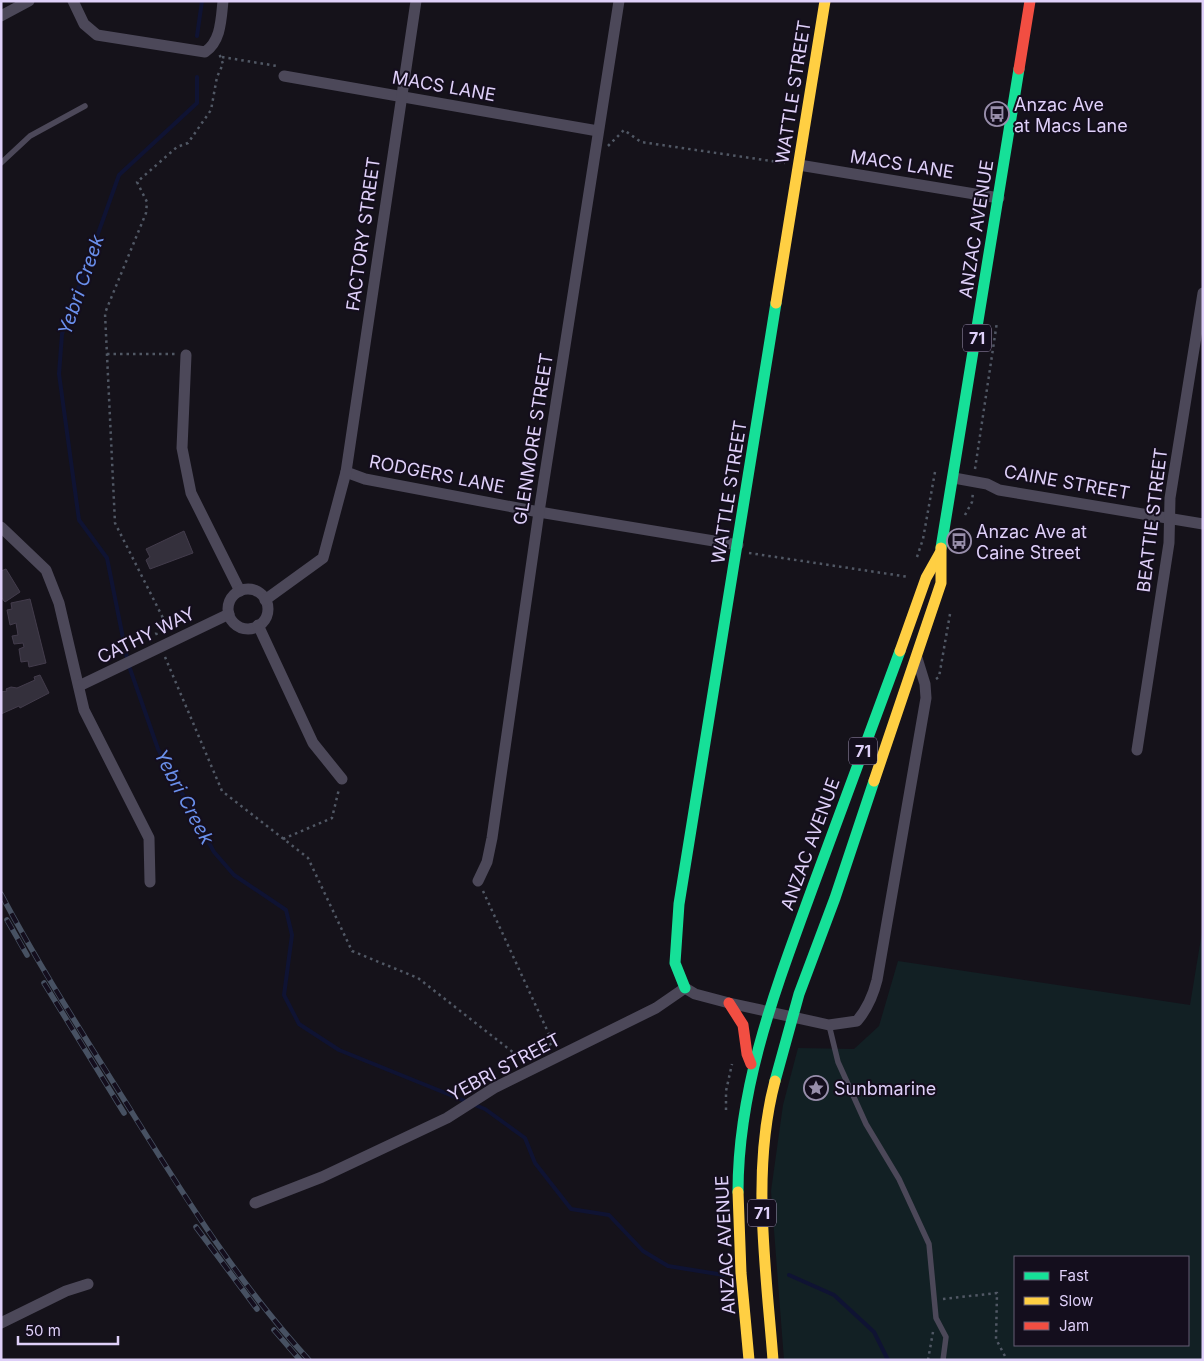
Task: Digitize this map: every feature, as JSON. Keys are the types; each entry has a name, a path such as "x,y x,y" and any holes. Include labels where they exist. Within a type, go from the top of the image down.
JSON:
{"main road":[{"name":"WATTLE STREET","path":"685,988 675,963 679,904 825,1"},
{"name":"ANZAC AVENUE","path":"773,1360 762,1222 763,1160 771,1097 792,1017 917,658 941,583 941,550 1030,1"},
{"name":"ANZAC AVENUE","path":"749,1360 737,1196 742,1126 753,1066 769,1011 926,578 941,550"},
{"path":"729,1003 744,1026 746,1038 745,1052 753,1066"}],"street":[{"path":"1,16 29,1"},
{"path":"73,1 84,24 97,35 205,52 214,46 224,1"},
{"name":"FACTORY STREET","path":"346,472 416,1"},
{"name":"GLENMORE STREET","path":"478,881 487,862 492,838 539,512 619,1"},
{"name":"MACS LANE","path":"284,76 598,132"},
{"name":"MACS LANE","path":"799,165 999,198"},
{"name":"BEATTIE STREET","path":"1137,750 1169,543 1170,498 1203,294"},
{"path":"186,355 182,448 191,493 240,591"},
{"name":"RODGERS LANE","path":"265,600 323,558 346,472 364,479 539,512 738,544"},
{"name":"CAINE STREET","path":"954,478 987,484 999,490 1203,524"},
{"path":"1,526 46,570 59,603 84,710 149,838 150,882"},
{"path":"251,589 265,600 268,611 258,626 241,627 231,620 229,614 231,598 240,591 251,589"},
{"name":"CATHY WAY","path":"79,686 229,614"},
{"path":"258,626 313,743 342,779"},
{"path":"685,988 695,994 729,1003 828,1025 858,1021 866,1010 873,996 904,795 926,698 925,684 917,658"},
{"name":"YEBRI STREET","path":"255,1203 322,1177 447,1118 494,1088 656,1008 685,988"},
{"path":"1,1323 66,1291 88,1284"}],"lane":[{"path":"1,163 30,136 85,106"},
{"path":"828,1025 838,1062 866,1124 899,1180 929,1244 936,1318 946,1337 943,1360"}],"path":[{"path":"222,57 278,66 284,76"},
{"path":"607,147 624,130 641,142 799,165"},
{"path":"107,354 157,353 186,355"},
{"path":"738,544 746,552 926,578"},
{"path":"283,838 332,818 342,779"},
{"path":"478,881 553,1043 522,1058"},
{"path":"934,1300 997,1292 996,1339 1007,1360"},
{"path":"928,1360 936,1318"}],"shaded area":[{"path":"1203,926 1203,1360 784,1360 771,1191 783,1105 798,1048 854,1049 879,1026 898,961 1190,1005"}],"building":[{"path":"184,531 193,553 150,569 146,560 150,557 146,549"},
{"path":"6,569 20,592 5,602 1,597 1,571"},
{"path":"30,599 46,663 29,667 28,661 21,662 19,649 24,647 23,643 14,644 12,636 18,635 16,623 10,625 7,610 12,609 11,603"},
{"path":"40,675 49,693 20,708 19,706 1,714 1,692 7,691 6,689 11,687 17,688 35,680 34,677"}],"waterway":[{"path":"197,36 202,1"},
{"name":"Yebri Creek","path":"197,77 197,103 119,175 62,334 59,374 79,520 107,558 128,663 158,749 214,852 234,875 286,910 292,935 284,995 299,1024 339,1050 485,1109 525,1138 535,1163 571,1209 609,1215 643,1251 668,1266 724,1275"},
{"name":"Yebri Creek","path":"789,1275 834,1295 874,1332 888,1360"}],"railway":[{"path":"1,894 60,997 210,1234 257,1299 309,1360"},
{"path":"7,920 27,955"},
{"path":"44,983 124,1113"},
{"path":"196,1227 257,1309"},
{"path":"274,1330 300,1360"}],"traffic: fast":[{"path":"941,548 1019,69"},
{"path":"685,988 675,963 679,904 776,303"},
{"path":"738,1192 744,1113 752,1075 773,1000 798,926 900,651"},
{"path":"775,1081 799,994 835,898 874,781"}],"traffic: slow":[{"path":"776,303 825,1"},
{"path":"874,781 941,583 941,548"},
{"path":"900,651 926,578 940,553"},
{"path":"773,1360 764,1255 762,1185 768,1115 775,1081"},
{"path":"738,1192 741,1273 749,1360"}],"traffic: jam":[{"path":"1019,69 1030,1"},
{"path":"729,1003 743,1025 747,1054 751,1064"}],"place":[{"name":"Anzac Ave at Macs Lane","path":"997,114"},
{"name":"Anzac Ave at Caine Street","path":"959,541"},
{"name":"Sunbmarine","path":"816,1088"}]}
